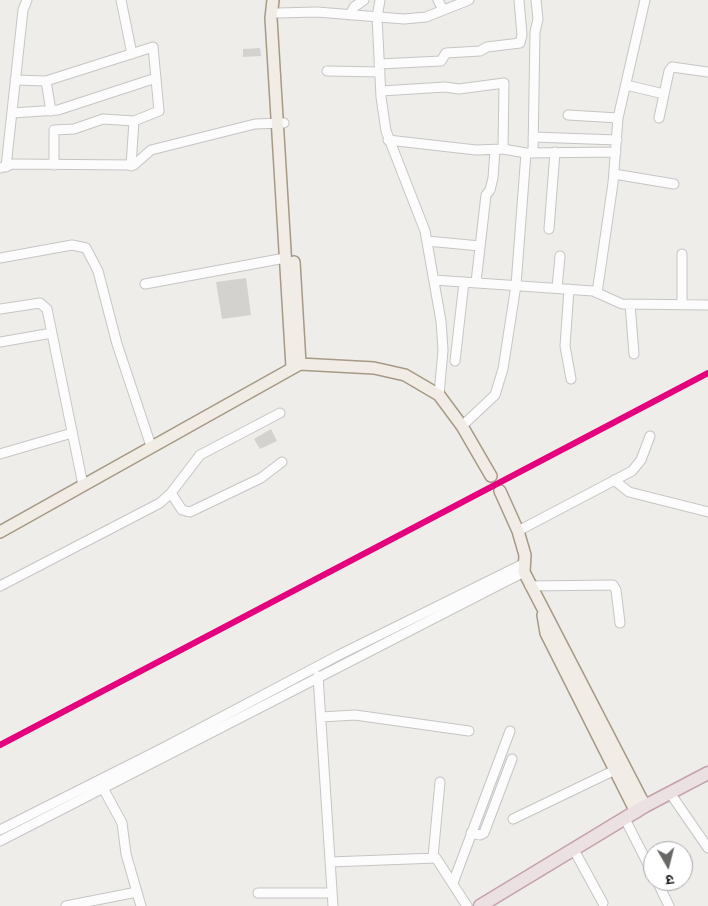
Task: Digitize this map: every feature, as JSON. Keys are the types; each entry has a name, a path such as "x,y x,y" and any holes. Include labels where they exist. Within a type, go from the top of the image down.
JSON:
{"highway":[{"path":"480,906 641,809 708,773"}],"main road":[{"path":"274,5 271,18 296,365"},
{"path":"280,123 285,258 296,365"},
{"path":"0,532 296,365 374,368 405,375 439,395 462,426 491,476"},
{"path":"500,491 518,531 525,555 524,568 530,586 543,613 552,624 641,809"},
{"path":"543,613 546,633 615,770 641,809"}],"street":[{"path":"27,0 23,10 12,113 3,167 14,164 131,166 151,150 256,124 280,123"},
{"path":"121,0 132,54"},
{"path":"350,14 364,0"},
{"path":"380,0 377,17 380,91 388,140 422,222 427,241 441,321 443,350 439,395"},
{"path":"438,0 443,10"},
{"path":"274,5 317,12 404,19 426,17 469,0"},
{"path":"327,71 380,68 440,61 446,53 480,51 487,47 520,43 522,35 519,0"},
{"path":"462,426 494,395 503,369 516,285 533,137 535,32 538,19 536,0"},
{"path":"596,293 614,174 618,118 645,0"},
{"path":"15,80 46,81 153,48 159,111 134,121 102,118 74,130 54,130 54,165"},
{"path":"659,118 669,71 672,68 708,72"},
{"path":"12,113 51,111 156,78"},
{"path":"46,81 51,111"},
{"path":"380,91 459,89 504,83 499,150 490,190 486,195 476,282"},
{"path":"626,85 664,94"},
{"path":"568,115 618,118"},
{"path":"131,166 134,121"},
{"path":"533,137 617,140"},
{"path":"388,140 440,144 476,150 616,152"},
{"path":"549,229 555,152"},
{"path":"614,174 674,184"},
{"path":"427,241 480,246"},
{"path":"0,258 72,245 86,248 98,271 117,344 151,446"},
{"path":"682,254 682,305"},
{"path":"557,288 560,256"},
{"path":"145,284 285,258"},
{"path":"434,280 569,289 596,293 622,304 708,305"},
{"path":"455,361 464,282"},
{"path":"569,289 564,346 571,379"},
{"path":"0,309 36,303 44,305 52,333 83,485"},
{"path":"630,304 634,354"},
{"path":"0,342 52,333"},
{"path":"0,586 160,503 171,493 200,455 280,413"},
{"path":"0,454 72,433"},
{"path":"518,531 614,480 639,464 650,436"},
{"path":"171,493 182,510 190,512 261,478 282,462"},
{"path":"614,480 629,492 708,512"},
{"path":"0,841 524,568"},
{"path":"0,830 163,748 339,655 524,568"},
{"path":"530,586 613,585 616,590 620,623"},
{"path":"318,676 333,906"},
{"path":"321,717 355,715 468,731"},
{"path":"453,883 510,731"},
{"path":"471,833 480,835 484,833 512,759"},
{"path":"513,820 615,770"},
{"path":"433,858 440,782"},
{"path":"103,788 122,823 126,854 135,878 141,906"},
{"path":"670,793 708,848"},
{"path":"625,819 643,854"},
{"path":"574,850 603,903"},
{"path":"330,862 433,858 439,861 467,906"},
{"path":"661,891 666,905"},
{"path":"66,906 137,892"},
{"path":"258,893 332,892"}],"building":[{"path":"260,48 261,56 243,57 243,49"},
{"path":"246,278 251,315 222,319 216,282"},
{"path":"271,429 277,441 260,449 254,439"}],"transit line":[{"path":"0,745 708,373"}]}
